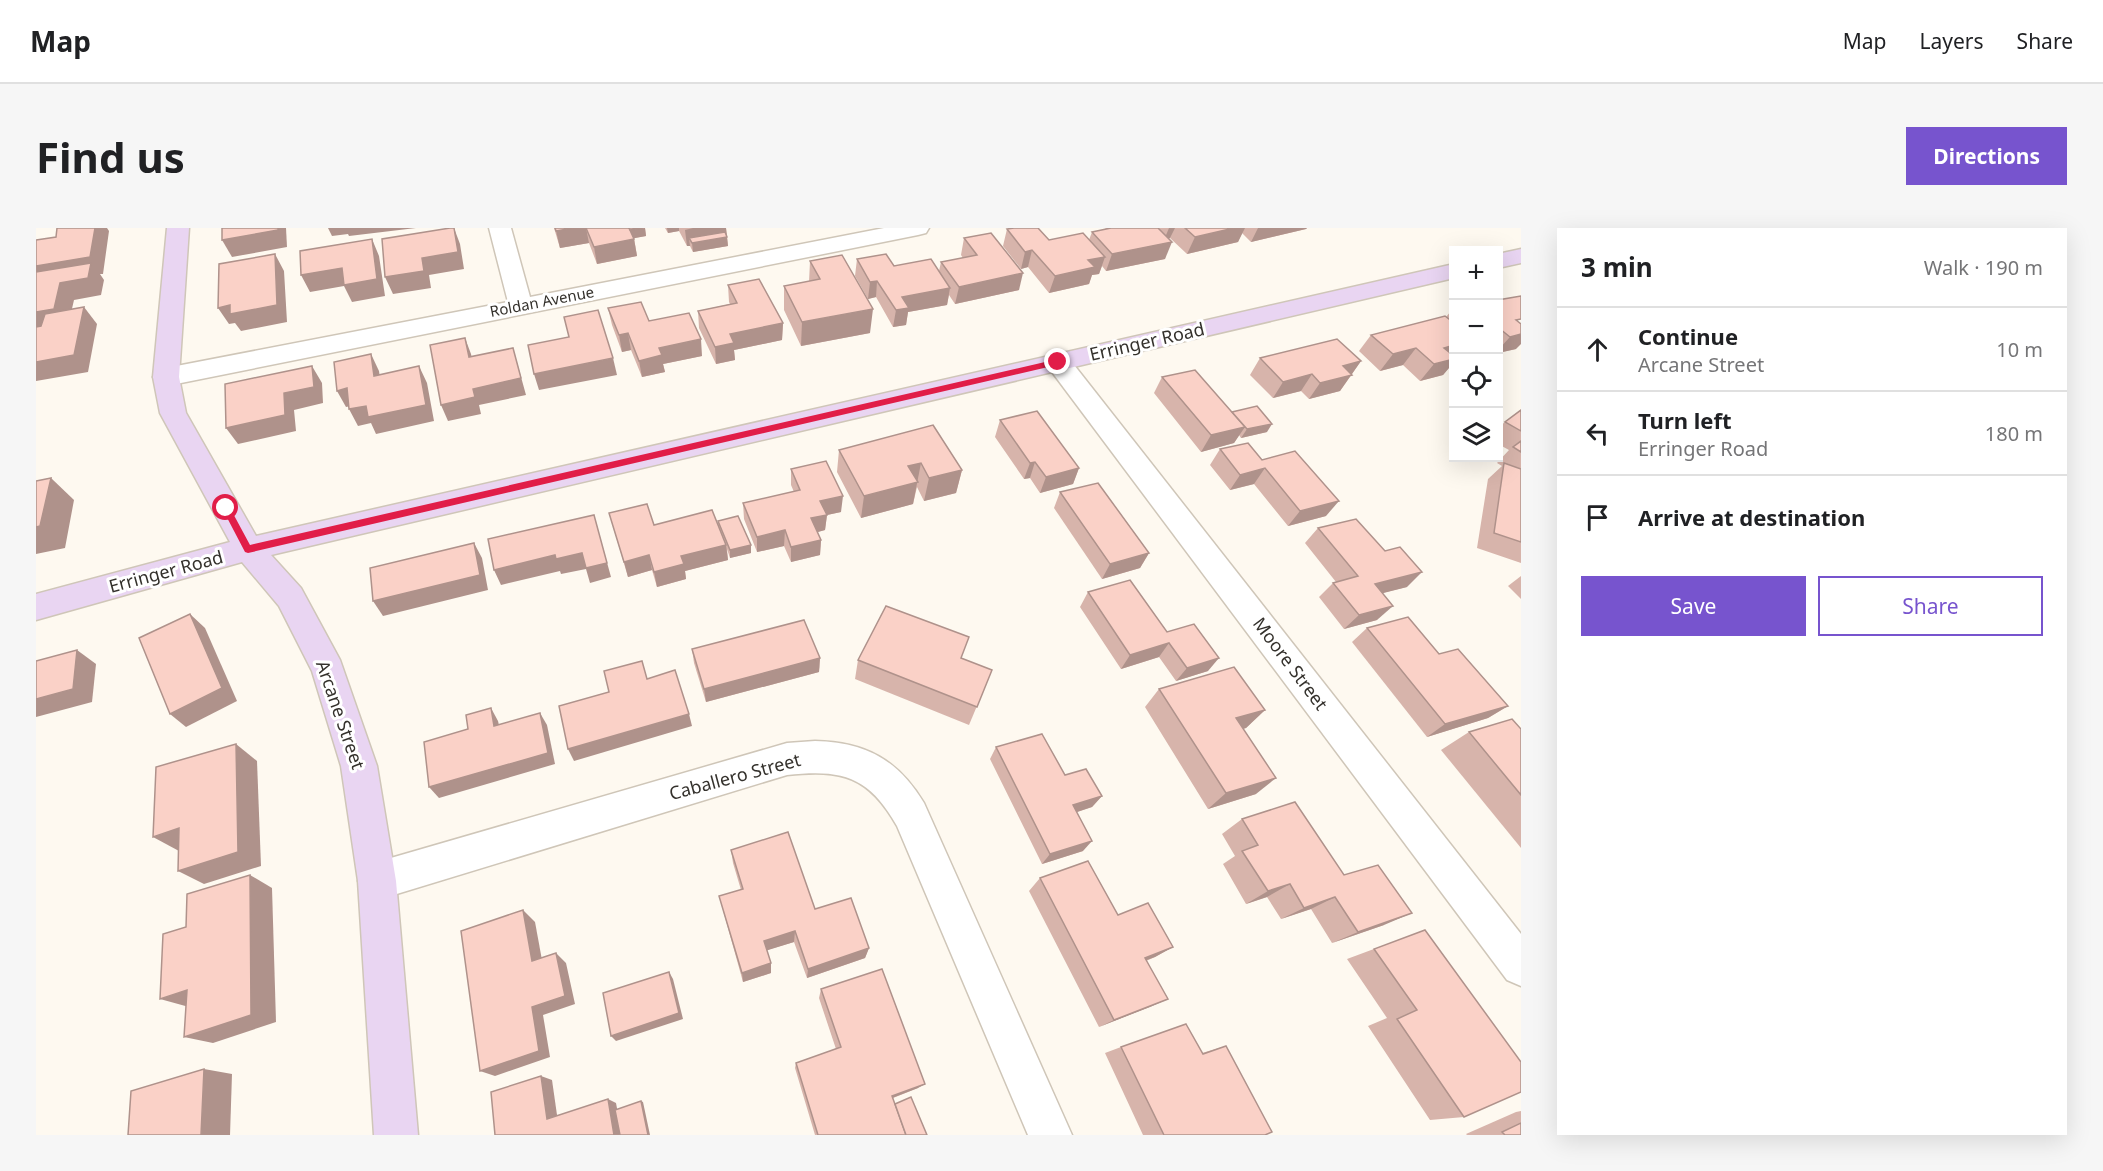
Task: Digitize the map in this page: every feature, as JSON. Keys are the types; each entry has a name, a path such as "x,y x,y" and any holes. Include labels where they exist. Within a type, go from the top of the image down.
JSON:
{"main road":[{"name":"Arcane Street","path":"178,228 166,377 173,413 248,549 290,597 328,670 359,766 377,881 396,1135"},
{"path":"1503,260 1521,256"},
{"name":"Erringer Road","path":"36,607 248,549 1449,272"}],"street":[{"path":"501,228 521,306"},
{"name":"Roldan Avenue","path":"166,377 521,306 807,238 918,228"},
{"name":"Moore Street","path":"1058,362 1521,966"},
{"name":"Caballero Street","path":"377,881 788,759 824,755 859,763 890,784 911,815 1050,1135"}],"building":[{"path":"57,228 95,228 90,257 36,266 36,240 56,237"},
{"path":"222,228 278,228 278,230 222,240"},
{"path":"454,228 458,252 422,258 424,271 385,277 382,239"},
{"path":"555,228 573,228 556,231"},
{"path":"586,228 629,228 634,239 594,247"},
{"path":"1038,228 1049,240 1083,233 1105,257 1088,260 1095,267 1055,276 1032,250 1025,252 1007,229"},
{"path":"1111,228 1158,228 1172,242 1112,254 1092,232"},
{"path":"1185,228 1234,228 1195,237"},
{"path":"725,232 727,237 692,243 689,238"},
{"path":"991,233 1023,273 959,287 941,262 977,255 964,238"},
{"path":"372,239 377,279 344,285 342,268 301,275 300,251"},
{"path":"275,254 277,305 230,314 230,305 218,308 219,264"},
{"path":"886,254 894,266 931,259 950,288 902,297 909,308 896,310 877,281 870,282 857,259"},
{"path":"842,255 873,309 802,322 784,286 820,279 810,261"},
{"path":"91,263 88,278 60,283 54,309 36,312 36,272"},
{"path":"759,279 783,323 730,334 734,343 715,347 698,311 737,303 728,285"},
{"path":"1521,296 1521,319 1516,320 1521,324 1521,334 1510,337 1503,331 1503,299"},
{"path":"641,302 649,321 689,313 701,339 659,348 662,355 639,361 628,333 619,335 608,308"},
{"path":"84,307 74,355 36,362 36,327 41,326 45,314"},
{"path":"598,310 613,358 534,374 528,345 569,337 564,317"},
{"path":"1445,316 1449,319 1449,346 1444,348 1449,352 1449,360 1434,364 1416,348 1393,354 1371,335"},
{"path":"465,338 469,357 513,348 521,378 473,389 475,397 441,405 430,345"},
{"path":"1337,339 1361,361 1343,366 1352,375 1320,383 1312,374 1283,382 1260,358"},
{"path":"371,354 374,376 419,366 426,405 368,417 366,406 349,409 347,388 337,391 334,362"},
{"path":"312,366 314,387 284,393 285,415 226,428 225,384"},
{"path":"1195,370 1245,427 1211,435 1162,377"},
{"path":"1257,406 1272,424 1247,429 1232,412"},
{"path":"1521,410 1521,431 1505,422"},
{"path":"1037,411 1079,468 1046,477 1035,462 1030,463 1000,420"},
{"path":"933,425 962,470 929,478 921,463 908,466 918,482 864,496 839,450"},
{"path":"1521,441 1521,452 1513,447"},
{"path":"1248,443 1262,460 1295,451 1339,501 1300,511 1265,468 1240,475 1220,449"},
{"path":"826,461 843,496 820,501 827,515 811,518 821,540 791,547 785,530 757,537 743,503 800,490 791,469"},
{"path":"1504,463 1521,469 1521,542 1494,533"},
{"path":"51,478 40,526 36,527 36,481"},
{"path":"1098,483 1149,553 1110,564 1060,492"},
{"path":"647,504 654,525 712,510 726,545 681,556 684,564 654,572 649,555 624,562 609,513"},
{"path":"594,515 607,563 586,568 582,553 556,559 555,555 494,570 488,539"},
{"path":"738,516 751,545 730,550 718,521"},
{"path":"1356,519 1385,551 1400,547 1422,572 1375,584 1393,606 1359,615 1333,583 1358,576 1318,528"},
{"path":"474,543 480,575 373,601 370,568"},
{"path":"1130,580 1167,632 1194,624 1219,658 1187,668 1169,643 1130,655 1088,592"},
{"path":"886,606 969,637 961,658 992,670 977,707 858,660"},
{"path":"190,614 222,688 170,714 139,638"},
{"path":"1408,617 1439,654 1458,649 1508,706 1445,724 1367,628"},
{"path":"804,620 820,658 704,689 692,649"},
{"path":"77,650 73,689 36,699 36,661"},
{"path":"642,661 647,679 675,670 689,714 568,749 559,706 609,692 604,671"},
{"path":"1234,667 1265,710 1236,718 1276,778 1226,793 1159,689"},
{"path":"491,708 494,726 540,713 548,753 429,787 424,742 468,729 466,715"},
{"path":"1512,719 1521,729 1521,795 1469,732"},
{"path":"1042,734 1065,775 1086,769 1102,796 1073,805 1092,841 1050,854 996,747"},
{"path":"236,744 238,852 178,871 179,828 153,837 156,767"},
{"path":"1295,802 1344,875 1378,865 1412,913 1358,932 1335,897 1304,908 1290,884 1268,891 1242,851 1258,845 1242,819"},
{"path":"788,832 815,909 851,898 869,948 808,969 795,931 764,941 771,963 742,973 719,896 743,889 731,850"},
{"path":"1088,861 1118,915 1148,903 1173,947 1145,958 1168,999 1114,1020 1040,878"},
{"path":"250,875 251,1015 184,1037 187,990 160,999 163,934 186,927 187,894"},
{"path":"523,910 532,961 556,953 565,996 532,1007 539,1051 480,1071 461,931"},
{"path":"1425,930 1521,1062 1521,1092 1464,1117 1397,1019 1417,1010 1374,949"},
{"path":"882,969 925,1084 892,1096 906,1135 818,1135 796,1063 841,1047 821,989"},
{"path":"669,972 679,1013 611,1036 603,993"},
{"path":"1186,1024 1203,1054 1226,1046 1272,1132 1265,1135 1164,1135 1121,1047"},
{"path":"204,1069 201,1135 128,1135 131,1091"},
{"path":"541,1076 547,1119 608,1099 614,1135 495,1135 491,1092"},
{"path":"911,1097 927,1135 906,1135 895,1104"},
{"path":"641,1101 648,1135 620,1135 615,1110"},
{"path":"1521,1123 1521,1135 1505,1135 1502,1132"}],"route":[{"path":"226,508 248,549 1058,362"}]}
